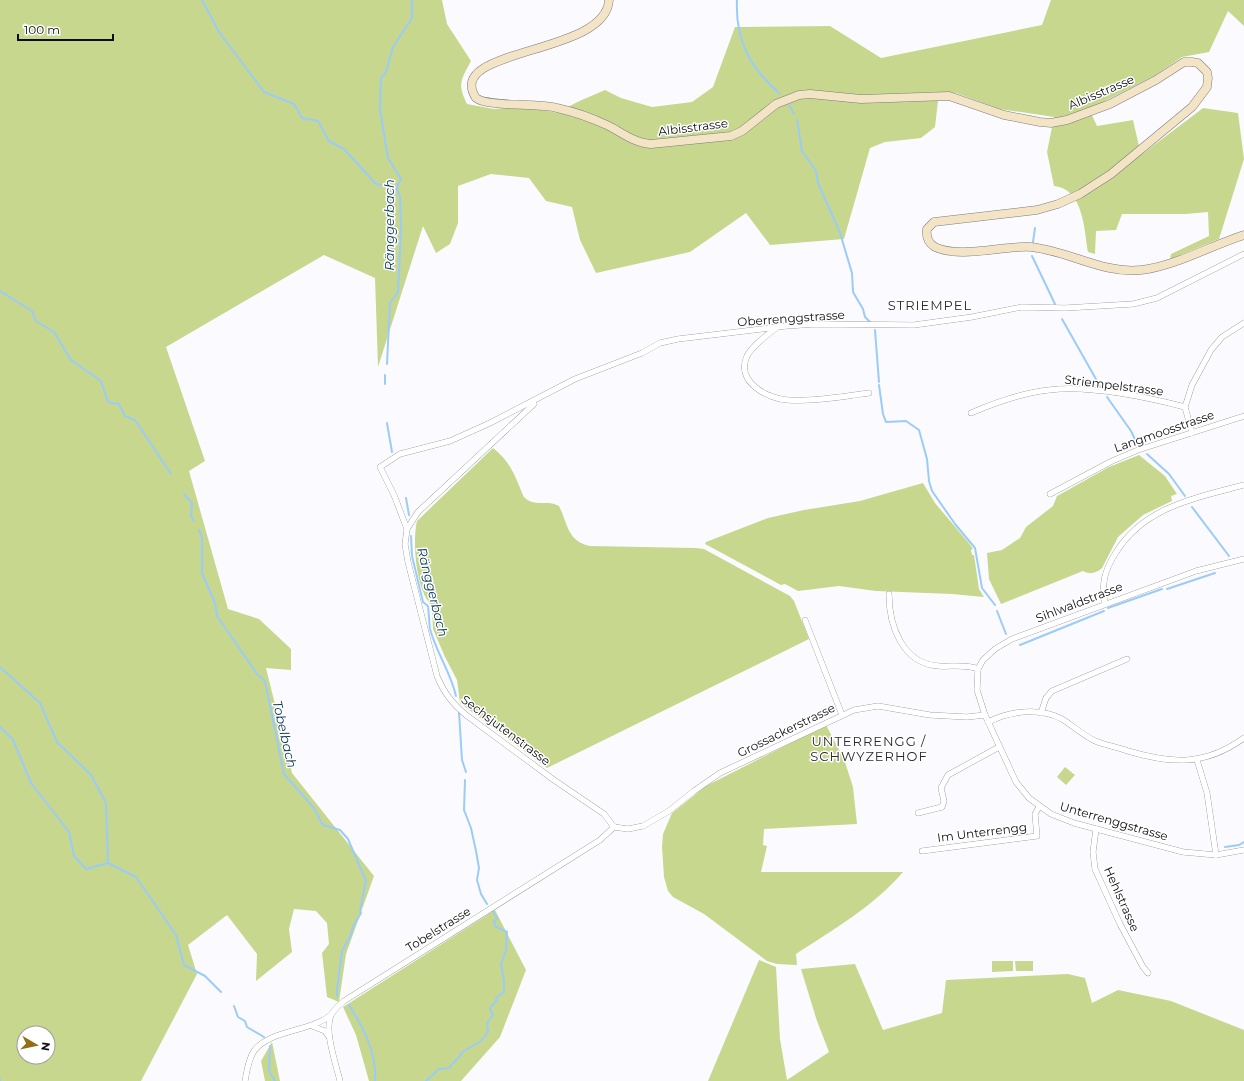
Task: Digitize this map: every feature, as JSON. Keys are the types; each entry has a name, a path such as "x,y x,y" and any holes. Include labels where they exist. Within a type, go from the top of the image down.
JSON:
{"main road":[{"name":"Albisstrasse","path":"610,0 604,15 593,26 557,43 498,61 481,69 473,77 471,82 471,88 476,98 489,104 529,104 562,109 588,117 639,142 651,144 731,136 742,131 776,104 793,96 805,94 856,99 949,96 1004,115 1040,122 1057,122 1091,112 1110,104 1156,80 1181,64 1192,62 1203,67 1208,78 1207,87 1200,98 1178,119 1093,187 1070,199 1037,210 934,222 927,229 927,237 931,244 941,249 982,251 1030,247 1048,250 1101,266 1130,271 1149,269 1244,235"}],"street":[{"name":"Oberrenggstrasse","path":"380,467 400,454 450,441 490,423 575,380 660,343 678,339 816,324 914,325 967,318 1022,307 1065,308 1133,304 1157,298 1244,254"},
{"path":"1192,433 1185,407 1192,385 1211,350 1222,337 1244,323"},
{"path":"777,328 752,349 745,363 747,378 758,389 768,395 789,400 868,393"},
{"name":"Striempelstrasse","path":"971,413 1014,396 1032,392 1066,389 1146,398 1185,407"},
{"name":"Sechsjutenstrasse","path":"540,398 418,512 407,529 405,544 408,562 437,676 452,703 554,780 604,814 614,827"},
{"name":"Langmoosstrasse","path":"1050,494 1112,461 1138,450 1244,416"},
{"name":"Sechsjutenstrasse","path":"380,467 394,496 407,529"},
{"path":"1105,603 1102,583 1109,563 1130,533 1144,520 1165,508 1186,500 1244,485"},
{"name":"Sihlwaldstrasse","path":"978,669 987,655 1012,639 1105,603 1196,571 1244,559"},
{"path":"889,594 891,616 903,646 911,656 931,665 978,669 977,690 985,714"},
{"path":"805,620 842,715"},
{"path":"1041,712 1046,698 1052,691 1128,659"},
{"name":"Grossackerstrasse","path":"614,827 628,829 650,823 720,774 854,710 878,706 930,715 967,717 985,714"},
{"path":"988,722 1016,713 1041,712 1060,718 1082,734 1108,745 1160,758 1177,760 1197,760 1220,753 1244,738"},
{"name":"Unterrenggstrasse","path":"985,714 1016,782 1025,794 1039,807 1062,818 1096,829 1183,852 1216,856 1244,850"},
{"path":"918,812 942,807 944,801 941,788 948,775 999,746"},
{"path":"1197,760 1207,793 1216,856"},
{"name":"Im Unterrengg","path":"922,851 1038,836 1035,814 1039,807"},
{"name":"Tobelstrasse","path":"245,1081 253,1052 260,1044 269,1039 312,1026 331,1015 344,1001 593,844 614,827"},
{"name":"Hehlstrasse","path":"1096,829 1093,852 1095,869 1120,924 1143,967 1148,973"},
{"path":"331,1015 329,1023 330,1038 340,1081"},
{"path":"312,1026 325,1031 330,1038"}],"green space":[{"path":"0,0 442,0 447,24 471,61 463,78 461,87 467,104 494,109 521,107 560,113 576,103 605,90 621,98 652,107 692,102 713,87 735,27 830,26 881,58 1042,25 1051,0 1244,0 1244,26 1228,11 1209,52 1182,57 1154,76 1089,109 1097,126 1133,120 1141,155 1203,108 1238,113 1244,159 1219,239 1170,259 1171,254 1209,236 1208,212 1186,214 1122,214 1116,230 1096,231 1095,254 1088,252 1081,212 1077,202 1071,194 1064,189 1054,186 1047,152 1054,117 1000,109 956,93 939,92 935,127 921,138 885,142 870,148 844,239 770,245 746,213 690,252 596,273 580,240 572,207 546,201 529,178 491,174 458,186 458,223 450,244 436,253 423,226 378,367 375,278 324,255 166,347 205,461 189,471 228,609 259,619 291,649 291,670 266,668 292,773 374,876 346,954 339,1002 327,997 322,953 329,944 327,923 316,911 294,909 289,929 292,952 256,981 257,954 227,915 188,945 197,974 141,1081 0,1081"},
{"path":"493,448 508,464 524,497 532,502 550,503 559,506 572,536 582,544 590,546 704,549 790,596 794,601 809,639 547,768 460,703 457,680 433,629 432,606 422,589 419,578 415,553 417,521"},
{"path":"1139,455 1165,476 1177,494 1171,496 1172,501 1143,515 1118,537 1102,568 1093,573 1083,571 1001,604 989,579 987,553 1002,550 1020,538 1026,527 1053,506 1057,496 1109,467"},
{"path":"923,483 935,503 973,549 971,550 972,555 974,555 979,589 984,597 952,594 876,591 839,586 798,591 785,584 781,585 705,544 706,542 768,518 804,510 860,501"},
{"path":"826,725 844,759 853,787 857,824 764,829 763,845 767,846 761,872 903,872 866,907 796,954 797,965 777,964 767,961 704,914 673,897 668,891 664,877 662,847 663,834 672,813 706,786"},
{"path":"1065,767 1075,775 1066,785 1057,777"},
{"path":"495,910 526,970 500,1037 461,1081 369,1081 356,1035 343,1007"},
{"path":"759,960 776,967 780,1039 787,1080 829,1052 817,1021 801,969 855,964 883,1030 942,1013 946,980 1068,974 1085,978 1092,1003 1118,990 1171,1001 1244,1030 1244,1081 708,1081"},
{"path":"992,961 1013,961 1013,971 992,972"},
{"path":"1015,961 1033,961 1033,971 1016,971"},
{"path":"272,1042 280,1081 265,1081 261,1061"}],"waterway":[{"path":"202,0 219,32 264,92 294,104 302,118 318,121 329,141 344,149 376,184 396,188"},
{"name":"Ränggerbach","path":"387,364 390,303 398,292 401,230 400,196 396,188 401,179 388,158 380,110 381,78 386,72 393,47 412,18 412,0"},
{"path":"737,0 739,27 746,52 760,73 779,93"},
{"path":"789,105 794,114"},
{"path":"797,120 802,151 816,171 818,183 840,233 852,273 853,292 863,309 865,317 870,322"},
{"path":"1033,242 1035,228"},
{"path":"1032,256 1055,304"},
{"name":"Tobelbach","path":"0,291 32,311 36,321 54,332 71,360 101,381 108,402 119,404 125,416 135,420 171,474"},
{"path":"1062,319 1101,388"},
{"path":"875,330 879,382"},
{"name":"Ränggerbach","path":"385,375 385,384"},
{"path":"879,385 883,414 886,422 906,421 919,430 927,459 929,481 932,491 955,524 975,548 982,588 995,605"},
{"path":"1107,397 1131,431 1138,446"},
{"name":"Ränggerbach","path":"387,423 392,452"},
{"path":"1147,454 1169,474 1185,496"},
{"name":"Tobelbach","path":"184,494 192,503 191,516 194,521"},
{"name":"Ränggerbach","path":"406,498 409,515"},
{"path":"1192,507 1229,556"},
{"name":"Tobelbach","path":"199,530 202,537 202,573 215,603 217,616 257,674 265,681 284,774 313,807 323,825 340,830 348,839 366,881 360,910 361,913 342,951 337,996"},
{"name":"Ränggerbach","path":"411,536 412,556 423,602 428,606 430,629 451,679 456,696"},
{"path":"1167,589 1215,573"},
{"path":"1108,608 1162,589"},
{"path":"997,611 1006,634"},
{"path":"1020,645 1104,611"},
{"path":"0,667 40,703 57,742 91,775 106,803 108,863 136,877 176,935 184,965 205,976 221,992"},
{"name":"Ränggerbach","path":"459,712 462,760 466,772"},
{"path":"0,727 13,740 31,783 69,832 74,856 86,869 108,863"},
{"name":"Ränggerbach","path":"465,780 464,810 471,828 476,851 479,868 477,880 481,894 487,904"},
{"path":"1225,847 1239,845 1244,842"},
{"name":"Ränggerbach","path":"426,1081 439,1069 449,1068 464,1051 481,1041 488,1032 487,1023 493,1015 490,1008 497,1000 496,998 504,992 501,964 506,950 507,932 495,926 494,922 497,918 493,912"},
{"name":"Tobelbach","path":"349,1005 360,1023 372,1051 375,1081"},
{"path":"234,1006 238,1017 245,1021 247,1027 264,1037"},
{"path":"270,1046 269,1071 275,1081"}],"district":[{"name":"STRIEMPEL","path":"930,305"},
{"name":"UNTERRENGG / SCHWYZERHOF","path":"869,748"}]}
